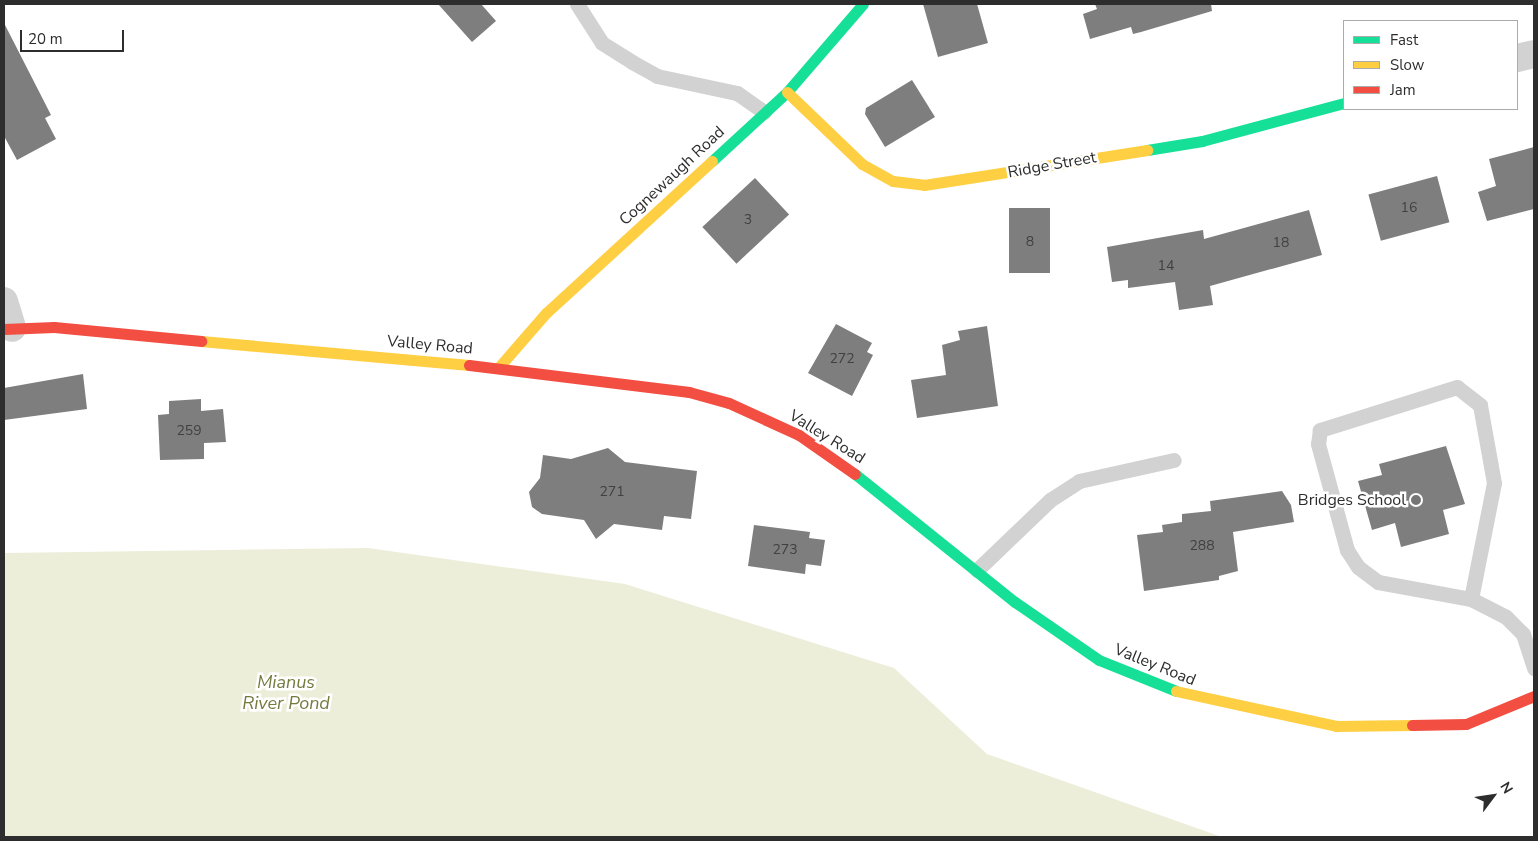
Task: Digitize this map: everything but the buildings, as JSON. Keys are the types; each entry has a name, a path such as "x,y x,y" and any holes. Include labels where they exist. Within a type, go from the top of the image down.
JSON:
{"main road":[{"name":"Cognewaugh Road","path":"498,368 546,313 787,92 863,4"},
{"name":"Ridge Street","path":"787,92 862,164 893,181 924,184 1202,141 1343,103"},
{"name":"Valley Road","path":"8,328 91,330 498,368 689,392 730,403 799,435 897,503 1015,602 1099,660 1192,698 1261,715 1336,726 1466,724 1534,696"}],"street":[{"path":"1518,58 1534,54"},
{"path":"4,300 8,328"}],"lane":[{"path":"576,4 602,43 632,62 657,76 737,93 764,112"},
{"path":"1471,599 1494,483 1480,405 1457,387 1320,430 1318,444 1347,550 1358,567 1378,582 1471,599 1506,617 1523,634 1534,668"},
{"path":"977,570 1050,500 1079,481 1174,460"}],"water":[{"name":"Mianus River Pond","path":"368,548 625,584 894,668 987,754 1222,837 4,837 4,553"}],"traffic: fast":[{"path":"712,161 787,92 863,4"},
{"path":"1147,150 1202,141 1343,103"},
{"path":"855,474 1015,602 1099,660 1176,691"}],"traffic: slow":[{"path":"787,92 862,164 893,181 924,185 1147,150"},
{"path":"498,368 546,313 712,161"},
{"path":"201,341 469,365"},
{"path":"1176,691 1336,726 1412,725"}],"traffic: jam":[{"path":"4,329 54,327 201,341"},
{"path":"469,365 689,392 729,403 799,435 855,474"},
{"path":"1412,725 1466,724 1534,696"}],"place":[{"name":"Bridges School","path":"1416,500"}]}
